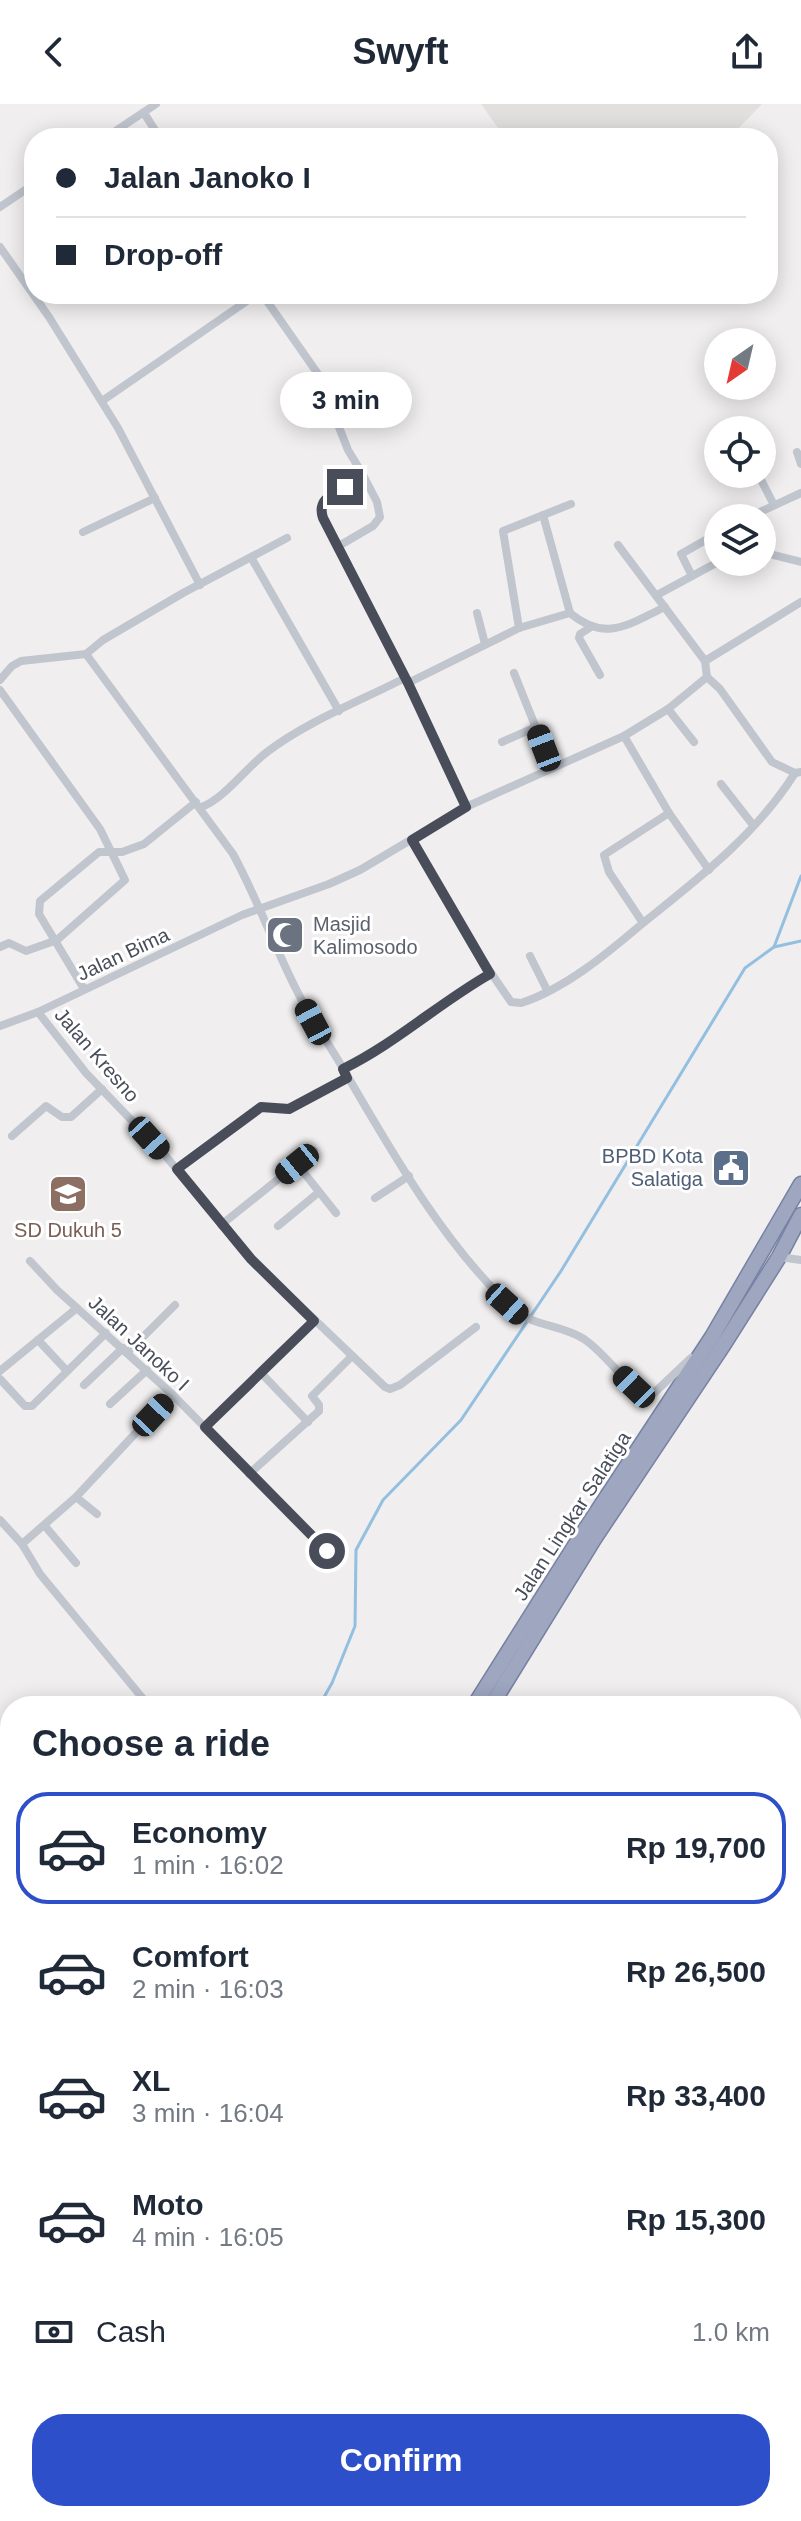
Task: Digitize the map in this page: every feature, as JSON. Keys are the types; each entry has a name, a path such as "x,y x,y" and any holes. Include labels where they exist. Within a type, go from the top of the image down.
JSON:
{"highway":[{"name":"Jalan Lingkar Salatiga","path":"497,1696 749,1289 801,1184"},
{"name":"Jalan Lingkar Salatiga","path":"749,1289 779,1257 801,1215"},
{"name":"Jalan Lingkar Salatiga","path":"480,1696 581,1536 718,1341"}],"street":[{"path":"121,128 156,104"},
{"path":"144,113 154,128"},
{"path":"0,207 24,191"},
{"path":"0,247 24,281"},
{"path":"40,304 102,401 200,585"},
{"path":"102,401 244,304"},
{"path":"272,304 318,374 348,450 377,502 380,517 373,526 337,547"},
{"path":"797,452 801,464"},
{"path":"362,473 327,498 321,507 337,547 407,680 466,807"},
{"path":"776,504 801,493"},
{"path":"83,532 155,498"},
{"path":"519,628 503,531 571,504"},
{"path":"543,515 570,613 591,627 603,630 624,627 665,607"},
{"path":"0,680 21,661 86,654 103,640 287,538"},
{"path":"692,576 681,554 704,541"},
{"path":"412,840 490,974 507,997 516,1003 527,1001 594,963 709,870 776,801 798,772 772,762 720,689 707,677 705,661 618,545"},
{"path":"776,556 801,562"},
{"path":"252,559 339,711"},
{"path":"657,595 704,570"},
{"path":"705,661 801,602"},
{"path":"477,613 485,644"},
{"path":"84,989 39,914 40,901 94,856 104,850 122,852 144,844 198,805 209,805 267,752 339,711 519,628 570,613"},
{"path":"591,627 579,638 600,675"},
{"path":"86,654 233,854 251,887 296,990 345,1074 409,1176 477,1272 521,1316 535,1324 572,1333 587,1341 642,1393 654,1393 718,1341"},
{"path":"514,673 552,768"},
{"name":"Jalan Bima","path":"0,1026 38,1012 258,908 345,877 466,807 624,736 668,709 707,677"},
{"path":"0,690 100,829 125,875 123,884 57,940 26,951 9,943 0,947"},
{"path":"668,709 694,742"},
{"path":"502,742 536,727"},
{"path":"624,736 669,813 709,870"},
{"path":"721,784 753,825"},
{"path":"643,923 609,872 604,855 669,813"},
{"path":"530,956 547,990"},
{"path":"177,1169 261,1107 289,1109 490,974"},
{"name":"Jalan Kresno","path":"38,1012 55,1037 164,1154 251,1259 385,1387 395,1388 476,1327"},
{"path":"12,1136 46,1106 62,1117 71,1117 102,1089"},
{"path":"221,1225 314,1151"},
{"path":"297,1164 336,1213"},
{"path":"375,1198 409,1176"},
{"path":"278,1226 319,1192"},
{"path":"779,1257 801,1260"},
{"name":"Jalan Janoko I","path":"30,1261 172,1394 327,1551"},
{"path":"84,1385 175,1305"},
{"path":"0,1371 77,1308"},
{"path":"205,1427 314,1321"},
{"path":"0,1379 29,1407 106,1333"},
{"path":"38,1340 67,1371"},
{"path":"249,1474 308,1422 320,1408 312,1396 352,1356"},
{"path":"110,1404 147,1370"},
{"path":"262,1374 308,1422"},
{"path":"22,1544 76,1497 172,1394"},
{"path":"76,1497 97,1514"},
{"path":"0,1520 22,1544 40,1574 141,1696"},
{"path":"45,1526 76,1563"}],"shaded area":[{"path":"481,104 762,104 739,128 498,128"}],"waterway":[{"path":"774,947 801,876"},
{"path":"325,1696 355,1626 356,1550 383,1500 461,1420 561,1271 745,968 774,947 801,941"}],"place":[{"name":"Masjid Kalimosodo","path":"285,935"},
{"name":"BPBD Kota Salatiga","path":"731,1168"},
{"name":"SD Dukuh 5","path":"68,1194"}],"route":[{"path":"327,1551 205,1427 314,1321 251,1259 177,1169 261,1107 289,1109 347,1078 343,1069 382,1047 490,974 412,840 466,807 408,683 323,518 323,501 345,487"}]}
